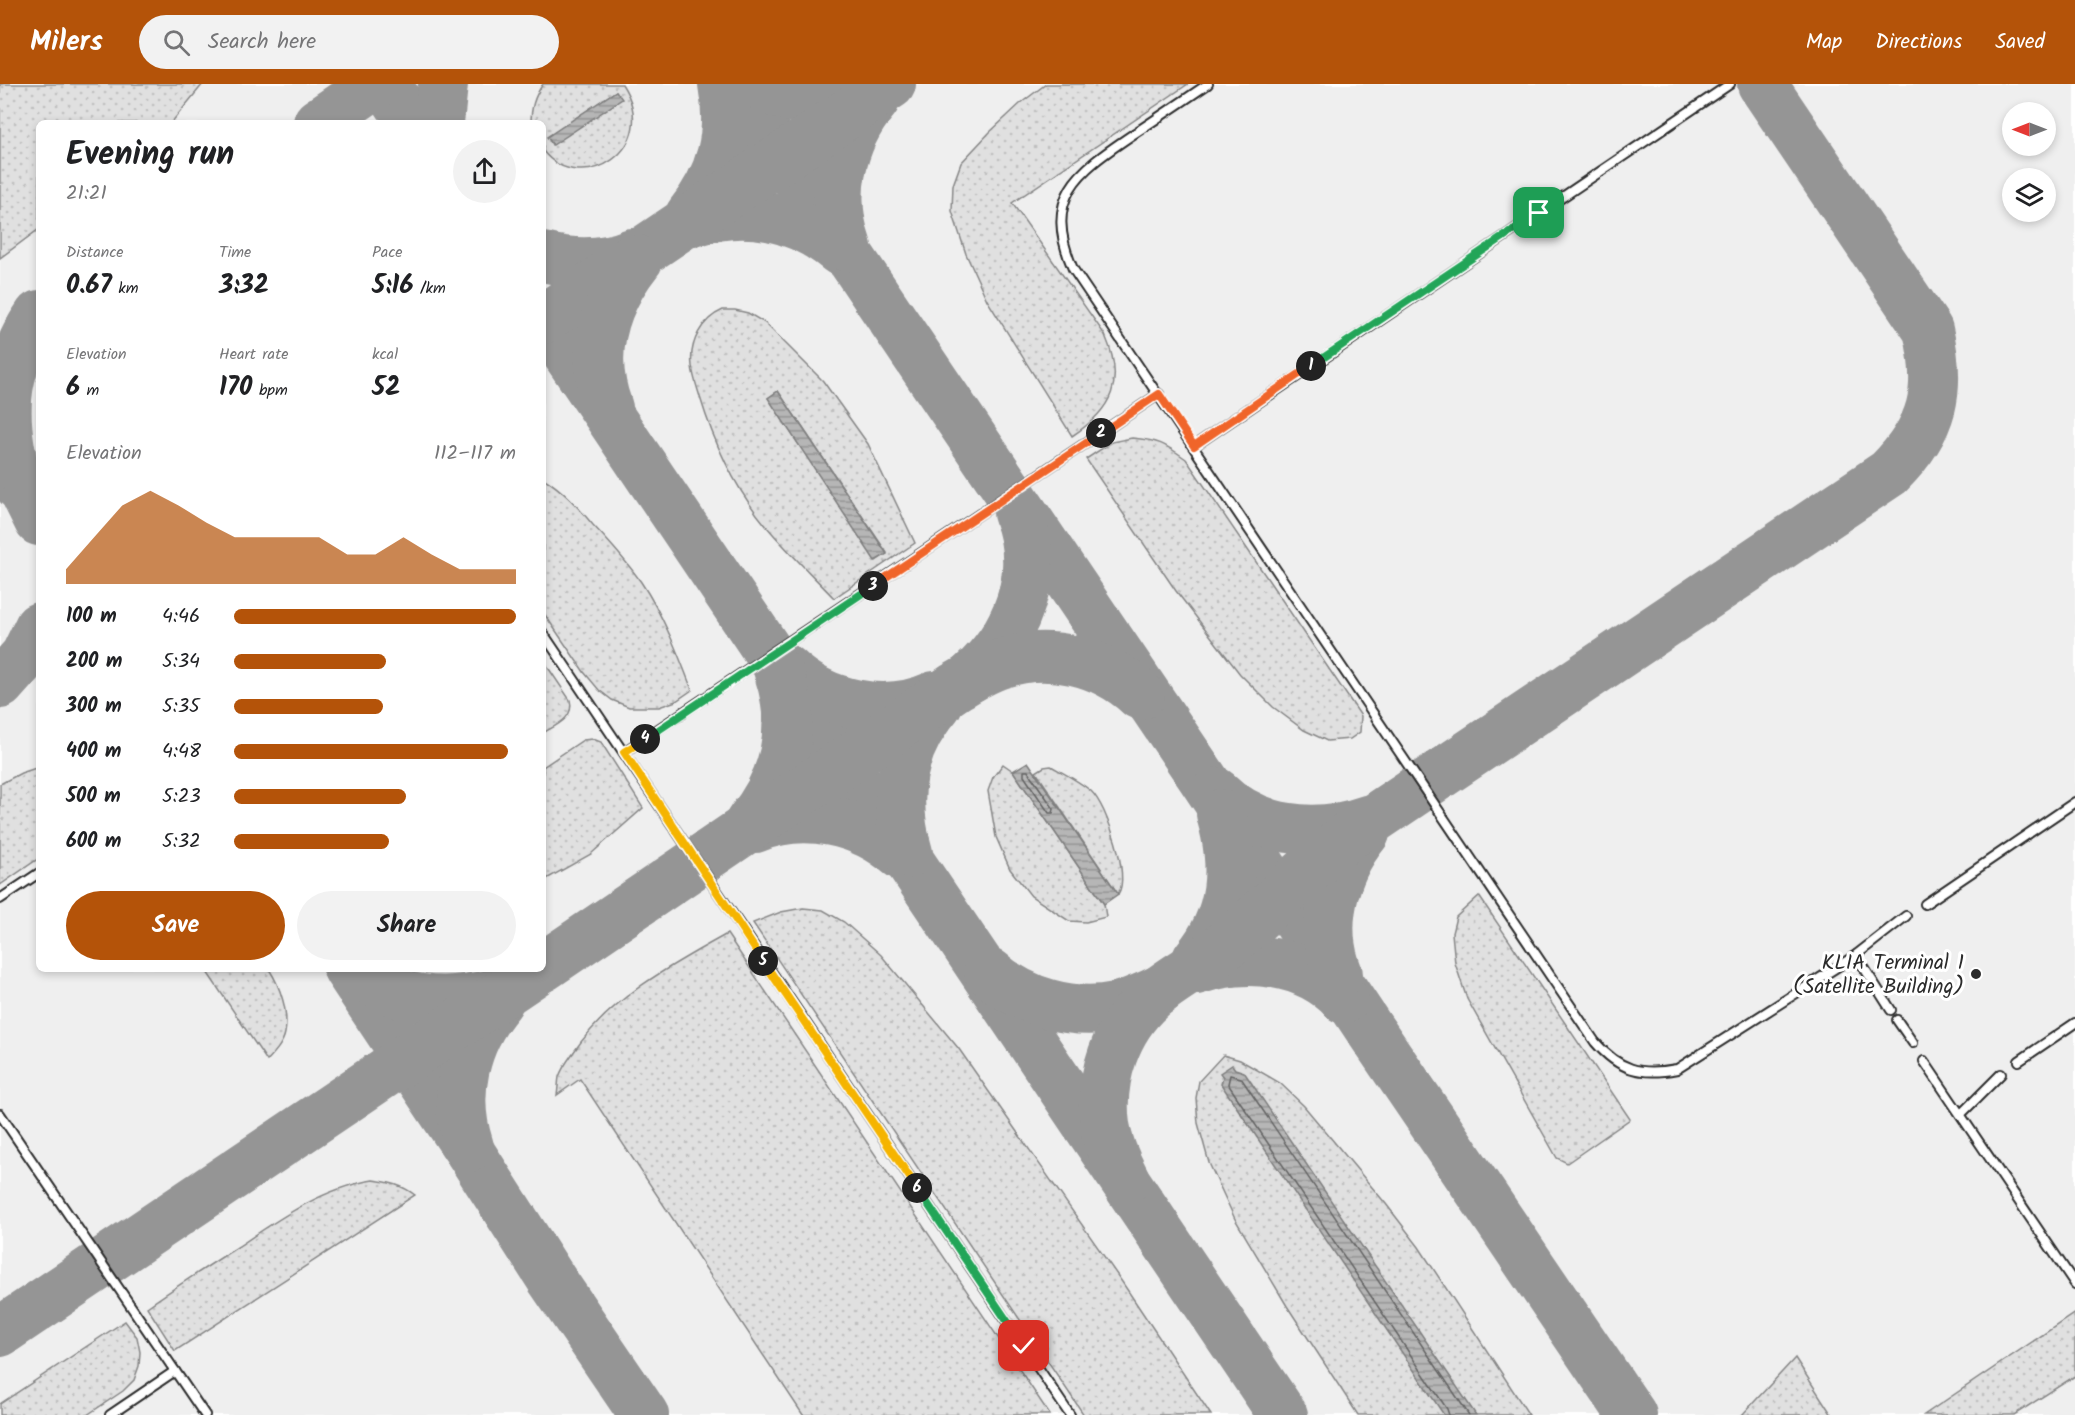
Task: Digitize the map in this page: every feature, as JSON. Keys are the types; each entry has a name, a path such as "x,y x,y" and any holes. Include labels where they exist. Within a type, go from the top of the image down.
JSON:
{"lane":[{"path":"1208,84 1094,161 1074,183 1066,198 1062,236 1073,268 1595,1042 1617,1063 1630,1069 1645,1072 1677,1069 1856,955 1906,916"},
{"path":"1194,446 1730,84"},
{"path":"624,752 1159,394"},
{"path":"546,637 1070,1415"},
{"path":"1925,904 2075,802"},
{"path":"0,899 36,875"},
{"path":"1856,955 1891,1010"},
{"path":"1897,1020 1912,1043"},
{"path":"2019,1061 2075,1023"},
{"path":"1924,1061 2075,1284"},
{"path":"1961,1114 2001,1074"},
{"path":"0,1114 205,1415"},
{"path":"115,1413 175,1371"}],"shaded area":[{"path":"0,84 2075,84 2075,1415 0,1415"},
{"path":"0,84 203,84 173,120 36,120 36,231 0,258"},
{"path":"543,84 622,84 632,108 633,129 625,146 612,160 595,168 577,170 559,165 546,154 546,120 531,120 534,103","holes":["616,91 621,99 552,145 548,137"]},
{"path":"1046,84 1188,84 1012,203 1105,335 1111,352 1114,380 1106,405 1086,426 1072,436 987,300 966,254 952,211 953,185 961,163 1021,103"},
{"path":"723,310 735,310 748,313 765,323 823,381 868,444 915,543 834,598 756,513 736,482 712,432 695,382 692,357 698,332","holes":["778,391 887,553 876,561 768,398"]},
{"path":"1132,438 1161,444 1186,459 1361,716 1360,732 1350,739 1327,741 1304,730 1273,707 1240,674 1176,591 1086,459 1112,442"},
{"path":"546,480 564,493 582,512 641,582 670,634 692,690 676,701 659,707 629,707 612,700 599,690 546,616"},
{"path":"546,664 570,700 570,712 559,724 546,731"},
{"path":"593,739 601,742 643,808 591,854 546,879 546,765 583,740"},
{"path":"1003,764 1013,771 1104,904 1106,917 1086,922 1069,921 1031,896 1010,869 996,837 988,791 993,777"},
{"path":"1051,766 1091,791 1104,811 1115,842 1122,873 1118,894 1036,772"},
{"path":"36,768 36,860 0,885 0,784"},
{"path":"1479,896 1630,1119 1567,1163 1557,1158 1467,999 1455,963 1452,933 1456,917"},
{"path":"803,908 823,910 844,922 881,955 959,1049 1122,1282 1211,1415 1084,1415 753,923 781,912"},
{"path":"727,934 1050,1415 803,1415 580,1079 557,1095 559,1077 565,1064 588,1033 605,1016 643,984"},
{"path":"207,972 271,972 283,1000 286,1025 282,1041 267,1061"},
{"path":"1223,1055 1240,1060 1280,1083 1304,1106 1419,1247 1529,1415 1358,1415 1287,1306 1235,1219 1209,1163 1198,1123 1196,1098 1199,1081"},
{"path":"373,1180 395,1184 415,1195 175,1351 147,1307 270,1225 319,1197"},
{"path":"2075,1313 2075,1376 2014,1415 1924,1415"},
{"path":"125,1321 137,1337 140,1352 139,1366 134,1380 123,1391 87,1415 0,1415 0,1404"},
{"path":"1795,1358 1832,1415 1742,1415"}],"water":[{"path":"616,91 622,99 553,145 547,137"},
{"path":"778,391 887,554 875,561 768,398"},
{"path":"1028,762 1118,894 1104,904 1013,771"},
{"path":"1232,1065 1235,1069 1244,1072 1476,1415 1444,1415 1221,1084 1223,1077 1220,1073"}],"taxiway":[{"path":"322,120 375,84"},
{"path":"386,84 410,120"},
{"path":"439,120 443,84"},
{"path":"690,215 710,185 722,154 726,120 723,84"},
{"path":"733,84 1632,1415"},
{"path":"753,84 782,95 812,100 843,100 873,92"},
{"path":"546,317 891,84"},
{"path":"1125,1180 1106,1132 1105,1090 1108,1072 1119,1039 1128,1023 1151,997 1223,947 1348,836 1889,473 1916,440 1925,424 1934,390 1934,371 1928,330 1762,84"},
{"path":"847,247 839,208 841,170 853,133 875,100"},
{"path":"694,222 733,214 771,217 807,229 840,251"},
{"path":"546,258 588,262 610,260 632,253"},
{"path":"608,408 599,368 602,330 616,294 638,260"},
{"path":"19,486 9,440 7,397 17,356 36,320"},
{"path":"546,322 1283,1415"},
{"path":"27,497 36,515"},
{"path":"970,678 1001,643 1021,603 1026,582 1027,559 1025,536 1018,513"},
{"path":"0,684 25,656 36,633"},
{"path":"546,965 955,687 988,669 1018,659 1037,657 1074,660 1110,673 1140,695"},
{"path":"786,669 818,692 856,704 876,707 896,706 915,703 934,696"},
{"path":"750,822 772,788 785,752 787,713 779,673"},
{"path":"908,853 901,813 900,793 903,774 915,738 938,704"},
{"path":"1216,792 1249,816 1287,828 1328,829 1367,820"},
{"path":"1197,959 1218,926 1228,890 1229,853 1221,814"},
{"path":"755,828 793,819 831,821 868,833 901,855"},
{"path":"1338,974 1332,956 1330,937 1332,900 1345,865 1365,833"},
{"path":"1196,970 1235,962 1274,963 1312,975 1344,999"},
{"path":"350,972 552,1280 644,1415"},
{"path":"359,972 388,989 422,999 457,1000 495,993"},
{"path":"0,1332 535,972"},
{"path":"989,972 1033,999 1082,1010 1116,1007 1160,990"},
{"path":"469,1147 462,1108 464,1070 477,1034 499,1001"}],"place":[{"name":"KLIA Terminal 1 (Satellite Building)","path":"1976,974"}],"route":[{"path":"1024,1346 624,752 1159,394 1194,446 1539,213"}]}
